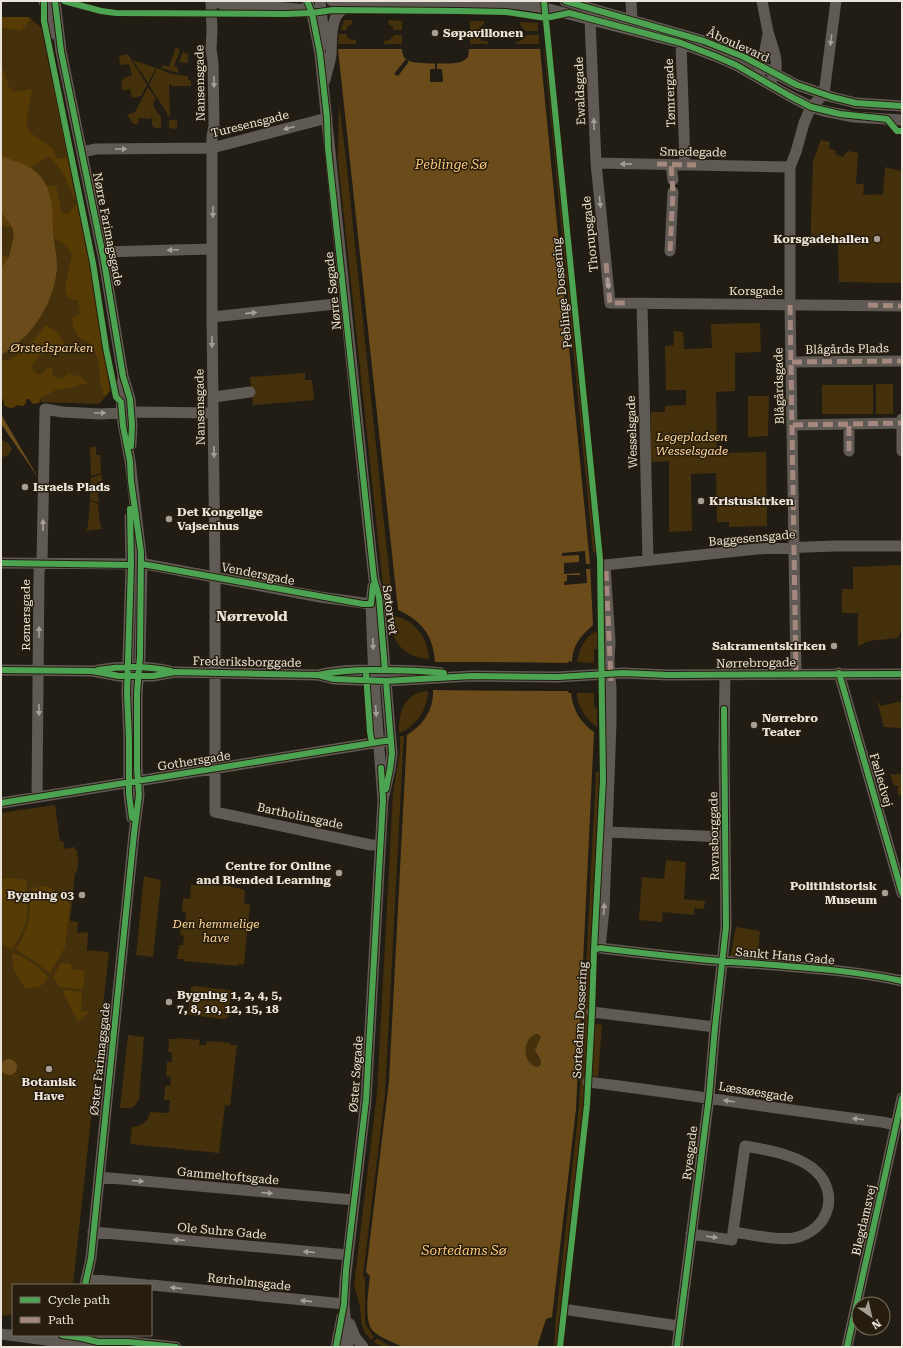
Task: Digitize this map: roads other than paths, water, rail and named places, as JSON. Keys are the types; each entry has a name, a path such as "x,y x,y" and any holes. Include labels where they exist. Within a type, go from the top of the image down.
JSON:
{"street":[{"name":"Nørre Farimagsgade","path":"44,1 61,51"},
{"name":"Nørre Farimagsgade","path":"55,1 61,51 102,252 123,376 121,400 126,412 123,426 130,461 130,509 137,565 134,672 137,761 134,782"},
{"name":"Nansensgade","path":"211,1 214,126 212,136 212,317 216,673 215,812"},
{"path":"216,1 224,5 286,8 308,10 312,13 314,1"},
{"name":"Nørre Søgade","path":"308,1 312,13 320,54 327,118 328,148 374,579"},
{"name":"Nørre Søgade","path":"320,1 323,27 320,54"},
{"path":"332,1 410,4 426,1"},
{"name":"Åboulevard","path":"565,1 704,41 731,51 797,86 856,103 902,106"},
{"path":"631,1 632,20"},
{"path":"762,1 768,33 775,57 775,74 769,84"},
{"path":"813,105 824,94 836,1"},
{"path":"323,86 331,56 331,41 336,16 339,11 346,6 362,3"},
{"name":"Åboulevard","path":"410,4 527,5 590,19 681,43 722,59 758,77 788,95 832,113 854,117 902,120"},
{"name":"Ewaldsgade","path":"590,19 596,163"},
{"path":"758,77 762,67 768,33"},
{"name":"Tømrergade","path":"681,43 685,165"},
{"name":"Blågårdsgade","path":"796,674 790,305 790,167 804,123 813,105"},
{"name":"Turesensgade","path":"82,152 96,149 212,148 327,118"},
{"name":"Smedegade","path":"596,163 790,167"},
{"name":"Thorupsgade","path":"596,163 610,303"},
{"path":"671,165 673,180"},
{"path":"670,251 673,192"},
{"path":"102,252 212,249"},
{"path":"212,317 345,303"},
{"name":"Korsgade","path":"610,303 902,306"},
{"name":"Wesselsgade","path":"642,304 648,560"},
{"name":"Blågårds Plads","path":"792,362 902,361"},
{"path":"214,397 250,392"},
{"name":"Rømersgade","path":"37,797 40,571 42,564 45,409 62,412 100,414 126,412"},
{"path":"126,412 213,413"},
{"path":"902,419 902,450"},
{"path":"848,451 849,424"},
{"path":"792,425 902,424"},
{"name":"Baggesensgade","path":"610,677 610,642 605,565 757,549 793,547 902,546"},
{"name":"Vendersgade","path":"1,563 137,565 215,577 320,597 371,604"},
{"name":"Søtorvet","path":"374,579 371,604 392,754 383,800"},
{"name":"Søtorvet","path":"374,579 379,597 379,742 383,800"},
{"name":"Frederiksborggade","path":"1,670 92,672 113,667 153,676 175,672 318,674 334,679 414,670 472,676"},
{"name":"Nørrebrogade","path":"472,676 558,677 582,681 610,677 668,675 839,673 902,674"},
{"name":"Fælledvej","path":"839,673 902,893"},
{"name":"Ravnsborggade","path":"723,962 726,927 725,674"},
{"name":"Sortedam Dossering","path":"600,948 604,909 611,724 610,677"},
{"name":"Gothersgade","path":"1,803 391,740"},
{"name":"Øster Farimagsgade","path":"89,1283 93,1232 139,795 134,782"},
{"name":"Øster Søgade","path":"336,1347 344,1304 348,1255 366,1100 383,800"},
{"name":"Bartholinsgade","path":"215,812 371,845 380,845"},
{"path":"607,832 725,837"},
{"name":"Sankt Hans Gade","path":"600,948 723,962 806,968 883,976 902,981"},
{"name":"Ryesgade","path":"677,1347 709,1097 715,1027 723,962"},
{"path":"592,1012 715,1027"},
{"name":"Læssøesgade","path":"588,1082 709,1097 792,1111 896,1125"},
{"name":"Blegdamsvej","path":"847,1347 902,1098"},
{"path":"691,1234 786,1239 801,1236 808,1233 821,1222 826,1215 830,1198 824,1181 816,1171 805,1163 771,1150 745,1146 733,1236"},
{"name":"Gammeltoftsgade","path":"99,1178 354,1200"},
{"name":"Ole Suhrs Gade","path":"93,1232 348,1255"},
{"path":"89,1283 118,1284"},
{"name":"Rørholmsgade","path":"152,1285 344,1304"},
{"path":"344,1304 353,1331 363,1347"},
{"name":"Øster Søgade","path":"344,1304 348,1347"},
{"path":"569,1310 679,1326"},
{"path":"1,1327 12,1328"},
{"path":"1,1334 12,1335"},
{"path":"1,1334 26,1342 36,1347"},
{"path":"26,1336 89,1341 129,1342 176,1347"},
{"path":"66,1336 89,1341"}],"water":[{"name":"Peblinge Sø","path":"338,49 402,49 402,53 409,61 439,64 456,63 462,61 468,57 469,49 540,49 590,564 593,625 578,641 574,650 572,662 435,662 432,644 425,630 414,619 398,610"},
{"path":"1,156 32,169 45,183 52,204 53,233 57,266 52,293 40,317 23,339 1,355 1,268 9,257 14,235 12,227 1,212"},
{"path":"1,414 2,416 39,479 1,424"},
{"name":"Sortedams Sø","path":"433,690 568,691 571,693 573,705 581,720 594,732 576,1109 552,1317 546,1319 537,1347 403,1347 383,1338 373,1331 368,1320 367,1304 370,1276 366,1272 389,1081 407,735 423,722 432,704","holes":["538,1034 541,1037 535,1050 541,1061 540,1065 537,1067 532,1065 526,1056 526,1046 531,1037"]},
{"path":"6,1059 12,1059 17,1064 15,1073 12,1075 6,1075 1,1070 1,1064"}],"place":[{"name":"Søpavillonen","path":"435,33"},
{"name":"Korsgadehallen","path":"877,239"},
{"name":"Israels Plads","path":"25,487"},
{"name":"Kristuskirken","path":"701,501"},
{"name":"Det Kongelige Vajsenhus","path":"169,519"},
{"name":"Sakramentskirken","path":"834,646"},
{"name":"Nørrebro Teater","path":"754,725"},
{"name":"Centre for Online and Blended Learning","path":"339,873"},
{"name":"Politihistorisk Museum","path":"885,893"},
{"name":"Bygning 03","path":"82,895"},
{"name":"Bygning 1, 2, 4, 5, 7, 8, 10, 12, 15, 18","path":"169,1002"},
{"name":"Botanisk Have","path":"49,1069"}],"district":[{"name":"Nørrevold","path":"252,616"}],"park label":[{"name":"Ørstedsparken","path":"52,348"},
{"name":"Legepladsen Wesselsgade","path":"692,444"},
{"name":"Den hemmelige have","path":"216,931"}]}
